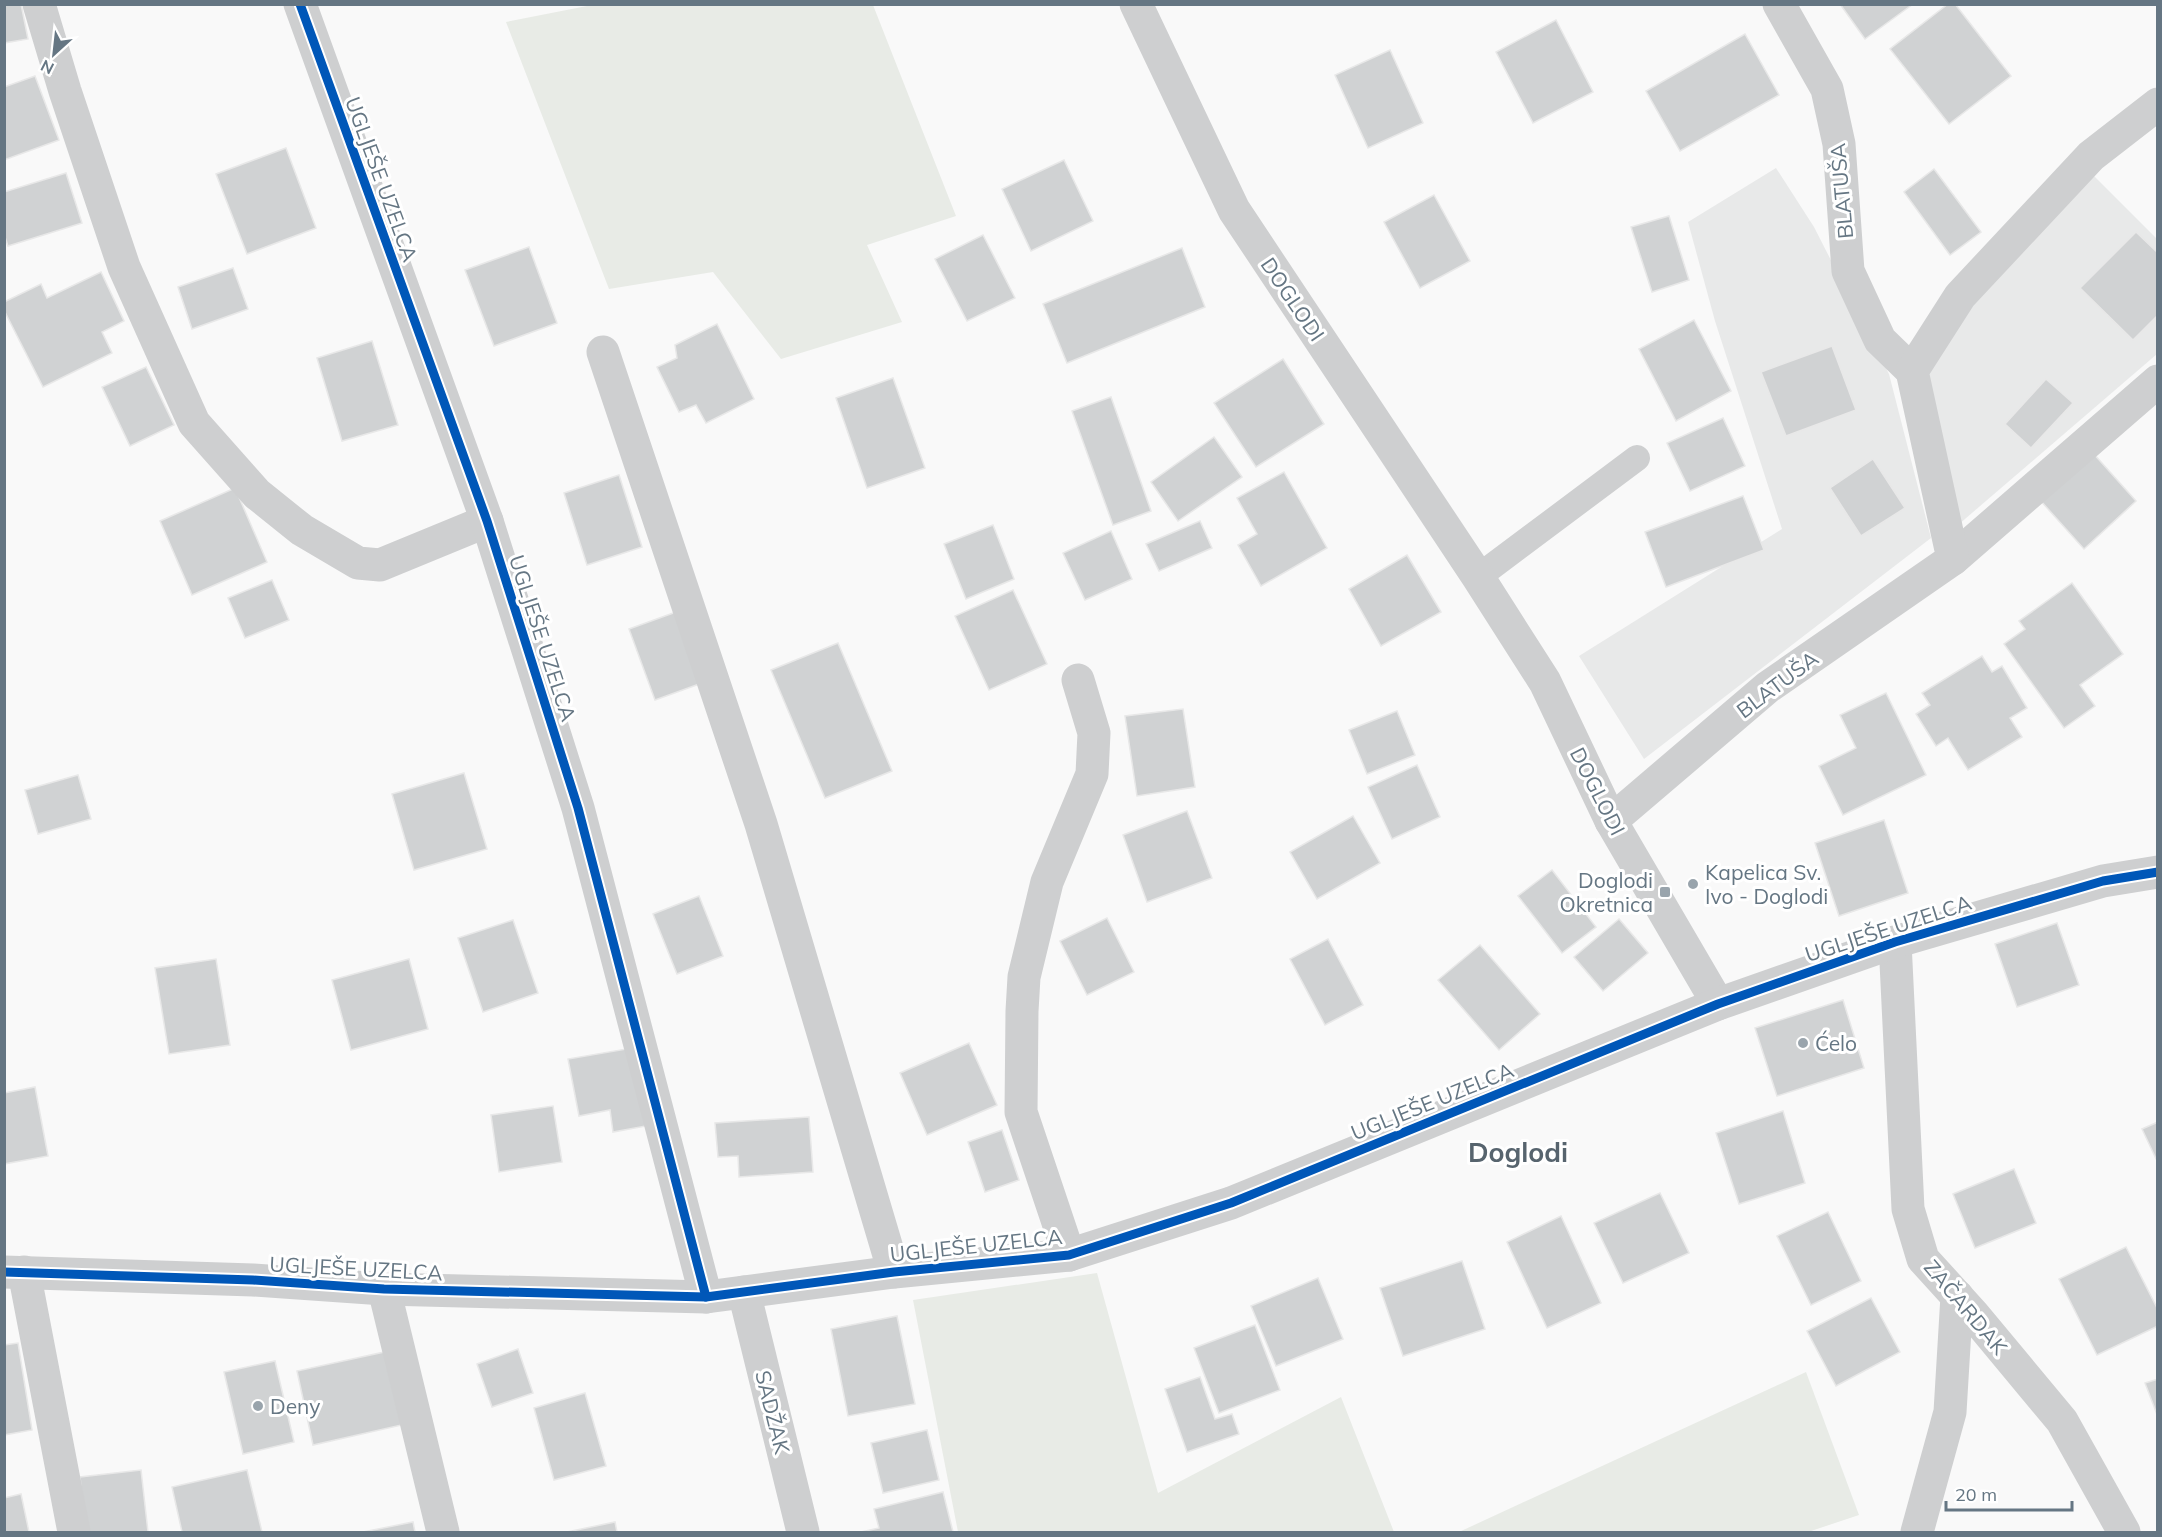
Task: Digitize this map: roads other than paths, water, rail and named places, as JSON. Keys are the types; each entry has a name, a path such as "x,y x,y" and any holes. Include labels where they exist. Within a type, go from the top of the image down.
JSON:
{"street":[{"path":"39,4 65,91 124,267 194,423 257,494 302,530 358,563 380,565 487,521"},
{"name":"UGLJEŠE UZELCA","path":"300,4 487,521 578,808 706,1297"},
{"name":"DOGLODI","path":"1136,4 1234,210 1478,577 1545,682 1611,821 1718,1004"},
{"name":"BLATUŠA","path":"1779,4 1827,89 1839,144 1848,271 1880,340 1911,371"},
{"path":"1953,559 1911,371 1960,296 2091,156 2157,104"},
{"path":"603,352 761,824 894,1272"},
{"name":"BLATUŠA","path":"1611,821 1768,687 1953,559 2157,381"},
{"path":"1069,1255 1021,1112 1022,1011 1024,977 1047,882 1092,774 1094,733 1078,680"},
{"name":"UGLJEŠE UZELCA","path":"14,1272 253,1280 384,1289 706,1297 894,1272 1069,1255 1231,1203 1718,1004 1895,942 2103,881 2157,872"},
{"name":"ZAČARDAK","path":"1895,942 1908,1209 1923,1258 2062,1421 2124,1533"},
{"path":"14,1272 74,1533"},
{"path":"384,1289 442,1533"},
{"name":"SADŽAK","path":"744,1292 803,1533"},
{"path":"1917,1533 1950,1412 1957,1296"}],"lane":[{"path":"1478,577 1637,458"}],"place":[{"name":"Kapelica Sv. Ivo - Doglodi","path":"1693,884"},
{"name":"Doglodi Okretnica","path":"1665,892"},
{"name":"Ćelo","path":"1803,1043"},
{"name":"Deny","path":"258,1406"}],"district":[{"name":"Doglodi","path":"1518,1152"}]}
